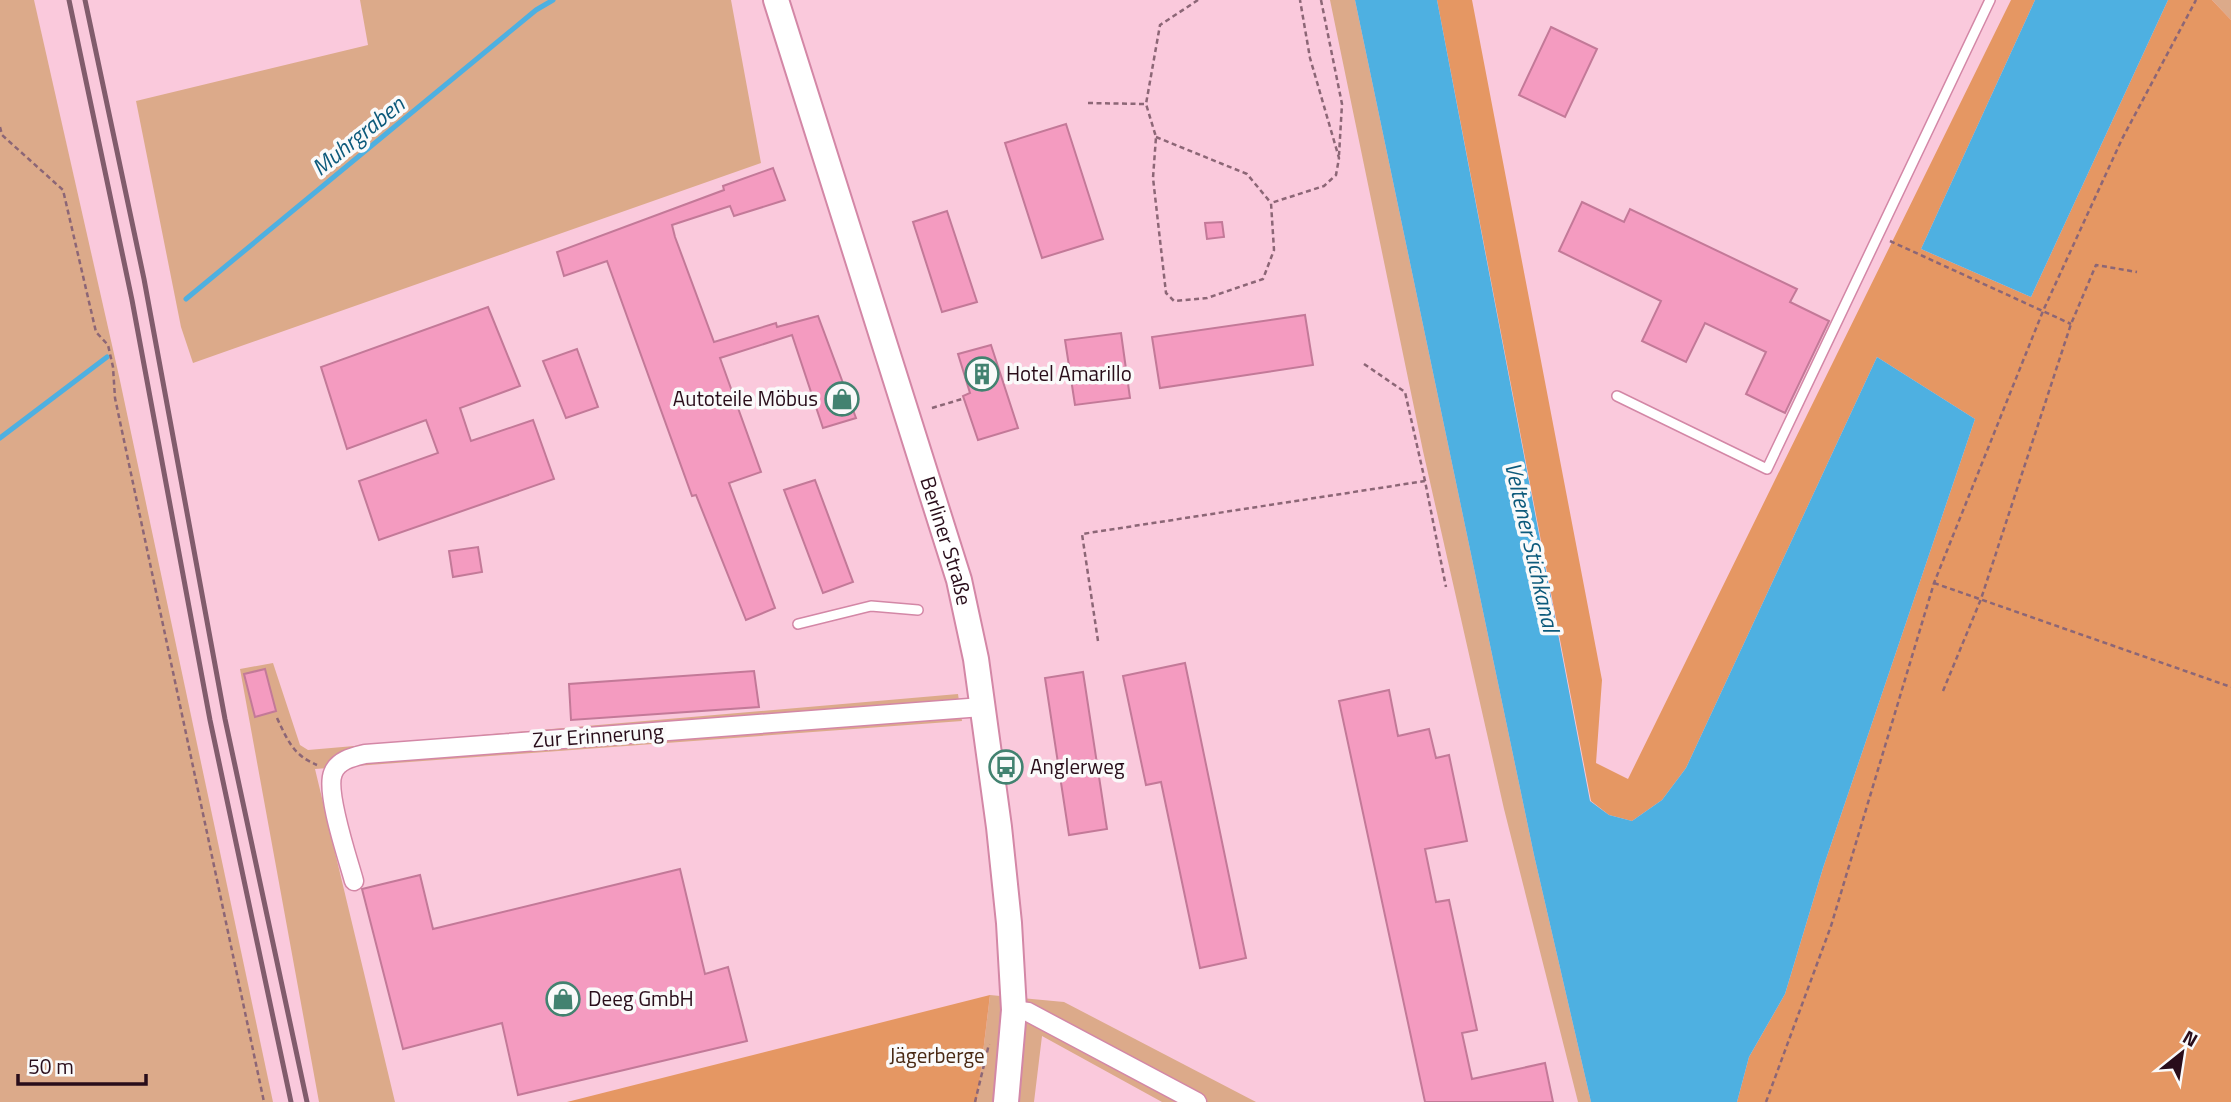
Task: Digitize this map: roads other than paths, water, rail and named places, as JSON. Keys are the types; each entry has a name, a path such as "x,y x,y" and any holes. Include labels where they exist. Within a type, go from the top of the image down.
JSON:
{"main road":[{"name":"Berliner Straße","path":"776,0 958,580 976,659 1009,923 1014,1010 1006,1102"}],"street":[{"name":"Zur Erinnerung","path":"354,881 331,791 333,772 345,760 365,754 982,708"},
{"path":"1014,1010 1028,1012 1194,1101"}],"lane":[{"path":"1617,396 1766,469 1990,0"},
{"path":"798,624 871,606 918,610"}],"water":[{"name":"Veltener Stichkanal","path":"1355,0 1437,0 1590,801 1609,815 1632,821 1662,800 1686,768 1877,357 1975,419 1823,868 1785,994 1749,1057 1737,1102 1591,1102 1534,855"},
{"path":"2035,0 2168,0 2031,297 1921,249"}],"waterway":[{"name":"Muhrgraben","path":"186,299 536,10 553,0"},
{"name":"Muhrgraben","path":"0,438 107,357"}],"railway":[{"path":"69,0 132,300 210,720 291,1102"},
{"path":"85,0 144,279 225,719 307,1102"}],"place":[{"name":"Hotel Amarillo","path":"982,374"},
{"name":"Autoteile Möbus","path":"842,399"},
{"name":"Anglerweg","path":"1006,767"},
{"name":"Deeg GmbH","path":"563,999"}],"park label":[{"name":"Jägerberge","path":"937,1056"}]}
